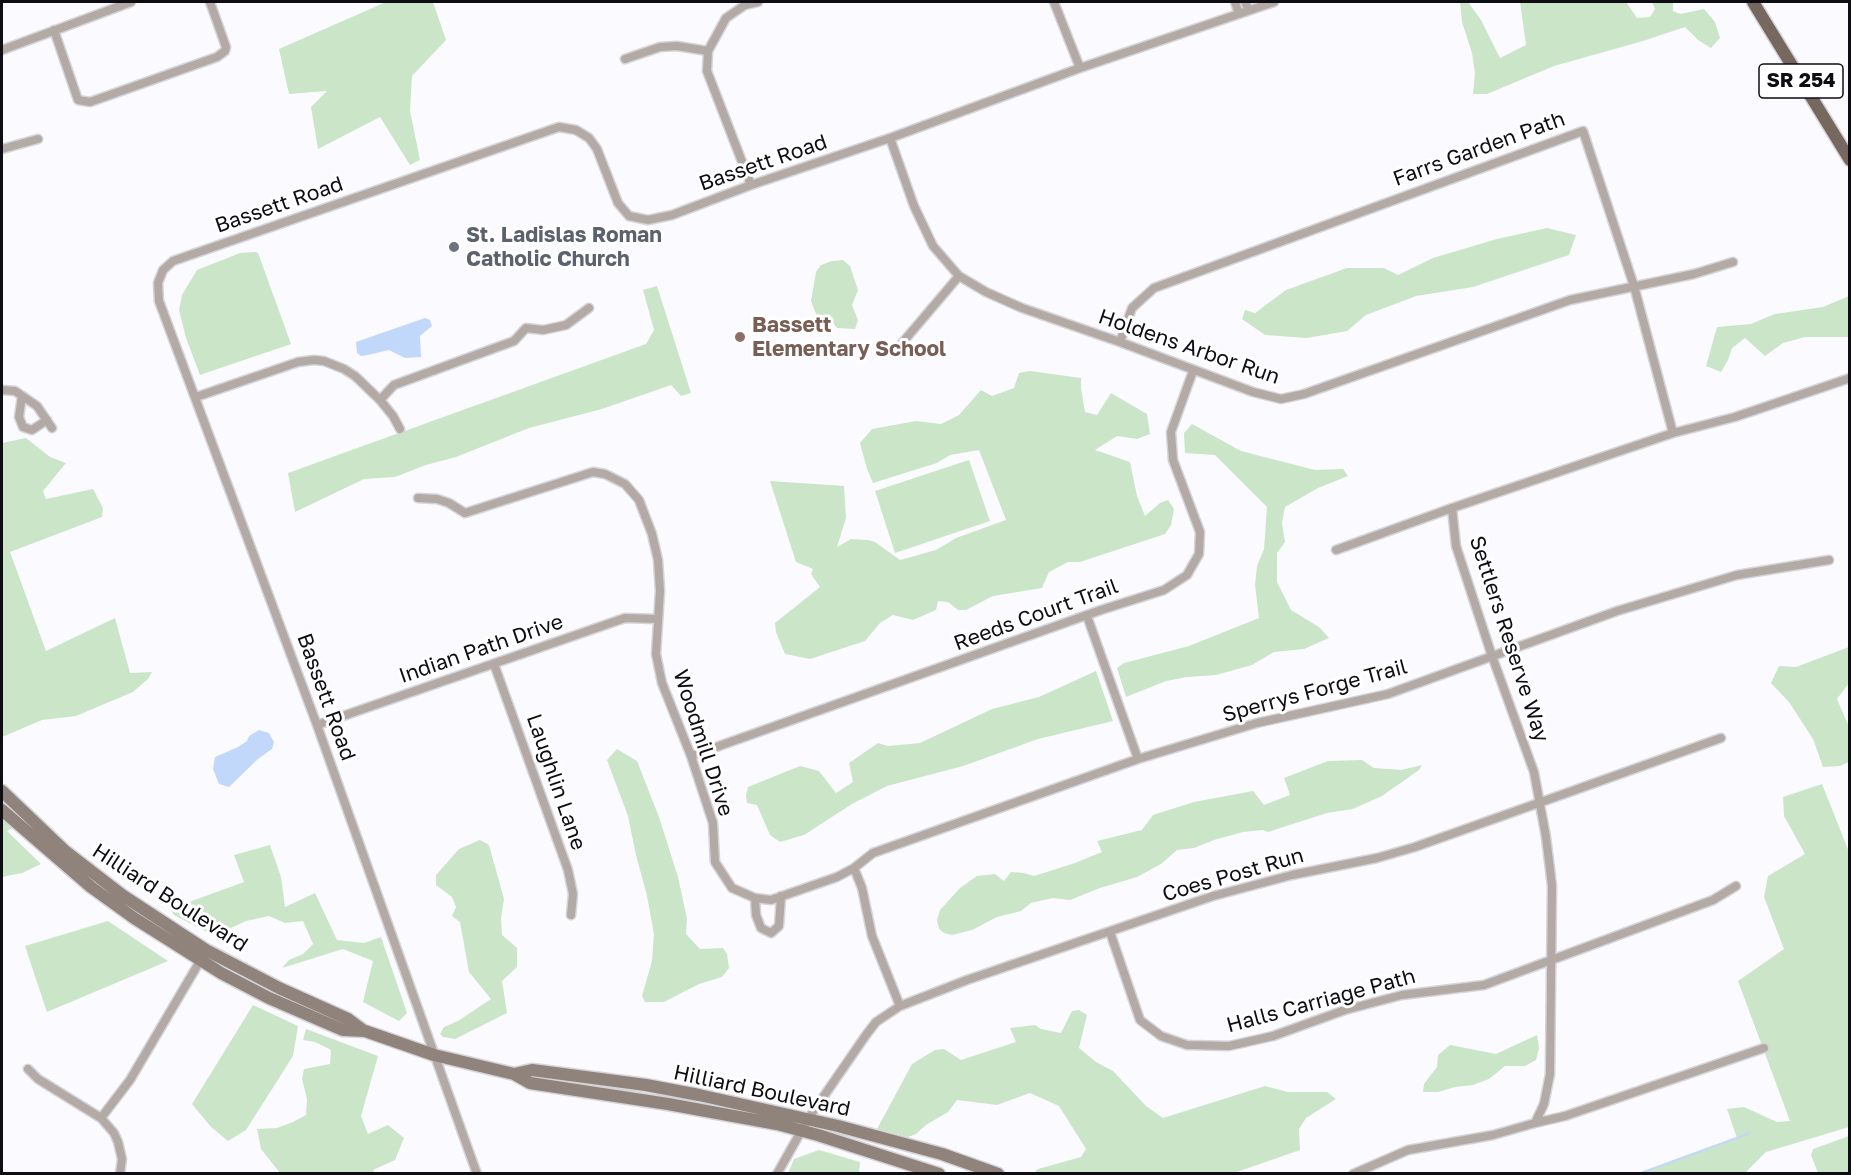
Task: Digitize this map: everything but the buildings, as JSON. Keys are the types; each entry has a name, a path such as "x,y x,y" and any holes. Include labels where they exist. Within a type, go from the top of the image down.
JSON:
{"main road":[{"name":"SR 254","path":"1753,2 1849,159"},
{"name":"Hilliard Boulevard","path":"2,791 65,851 203,955"},
{"name":"Hilliard Boulevard","path":"2,810 91,887 203,955 348,1018 365,1031 434,1055 514,1074 530,1083 806,1124 942,1154 998,1173"},
{"name":"Hilliard Boulevard","path":"806,1124 939,1173"}],"street":[{"path":"2,50 128,2"},
{"path":"54,30 78,100 90,102 217,57 225,51 226,47 210,2"},
{"path":"751,185 707,71 708,51 726,18 745,5 758,2"},
{"path":"1054,2 1080,68"},
{"path":"1235,2 1239,14"},
{"name":"Bassett Road","path":"477,1173 317,725 159,301 158,283 162,270 173,261 559,127 576,130 589,138 597,149 618,203 628,216 648,220 672,215 1080,68 1239,14 1247,6 1274,2"},
{"path":"625,59 660,47 677,46 708,51"},
{"name":"Farrs Garden Path","path":"1120,342 1132,308 1154,288 1582,131 1634,286 1673,434"},
{"name":"Holdens Arbor Run","path":"890,138 914,206 933,246 959,276 986,292 1023,308 1253,392 1281,399 1304,394 1570,300 1694,274 1733,262"},
{"path":"2,149 38,139"},
{"path":"897,349 959,276"},
{"path":"380,400 394,385 514,341 526,328 543,330 566,325 589,308"},
{"path":"196,397 298,362 314,360 333,364 355,376 380,400 400,429"},
{"name":"Reeds Court Trail","path":"691,756 1164,590 1187,575 1199,554 1200,532 1173,460 1171,432 1194,371"},
{"path":"1336,550 1452,508 1673,434 1735,417 1850,378"},
{"path":"2,390 15,391 37,406 50,424 32,430 23,427 19,417 22,396"},
{"name":"Woodmill Drive","path":"418,498 437,499 465,513 593,472 605,474 625,484 639,500 652,534 658,560 660,591 656,654 662,683 691,756 712,823 716,862 732,888 755,898"},
{"name":"Settlers Reserve Way","path":"1452,508 1456,546 1492,656 1534,772 1552,886 1550,1074 1544,1104 1535,1123"},
{"name":"Sperrys Forge Trail","path":"755,898 771,900 837,877 854,868 873,853 1138,759 1257,723 1388,694 1617,611 1737,575 1829,560"},
{"path":"1087,616 1138,759"},
{"name":"Indian Path Drive","path":"317,725 625,618 658,619"},
{"name":"Laughlin Lane","path":"495,663 568,870 573,894 571,915"},
{"name":"Coes Post Run","path":"777,1173 806,1124 876,1022 900,1006 967,980 1213,896 1415,847 1721,738"},
{"path":"854,868 862,888 872,936 900,1006"},
{"name":"Halls Carriage Path","path":"1110,932 1140,1020 1161,1036 1187,1044 1228,1046 1273,1036 1345,1010 1402,994 1484,985 1713,900 1736,886"},
{"path":"755,898 756,915 761,928 771,933 779,926 781,896"},
{"path":"101,1118 130,1080 203,955"},
{"path":"1353,1173 1408,1150 1493,1136 1565,1116 1764,1048"},
{"path":"28,1069 38,1079 101,1118 114,1133 118,1142 122,1159 120,1173"}],"green space":[{"path":"386,2 433,2 446,40 412,76 410,111 420,160 410,165 380,117 318,149 311,107 327,91 289,94 279,49"},
{"path":"1460,2 1468,2 1481,20 1500,58 1526,45 1520,2 1626,2 1637,18 1650,17 1655,9 1652,2 1673,2 1673,11 1680,14 1704,9 1715,22 1720,38 1711,48 1698,40 1685,27 1554,66 1487,94 1473,94 1475,73 1472,53 1462,22"},
{"path":"1547,228 1576,235 1569,255 1473,287 1416,296 1366,315 1347,331 1307,338 1265,335 1242,319 1245,310 1255,313 1286,290 1347,268 1384,268 1398,275 1433,258 1497,239"},
{"path":"240,253 258,253 291,344 200,375 186,338 179,310 182,295 197,270"},
{"path":"843,260 850,266 858,290 852,305 858,320 855,329 837,328 831,320 823,332 811,301 816,272 821,265"},
{"path":"657,286 691,393 681,396 671,385 602,409 529,428 456,457 395,477 364,479 295,512 288,473 646,344 654,330 643,290"},
{"path":"1849,296 1849,337 1805,337 1783,343 1765,356 1745,338 1732,348 1721,372 1706,366 1717,327 1751,324 1775,314 1823,307"},
{"path":"1030,371 1081,378 1085,412 1097,415 1111,393 1147,414 1150,434 1137,439 1117,436 1095,450 1130,462 1137,496 1145,516 1160,503 1168,500 1174,509 1171,525 1165,534 1080,562 1068,562 1049,572 1042,588 993,596 966,610 958,610 948,602 938,601 936,610 913,620 893,615 880,623 865,641 810,659 785,654 776,632 775,623 820,587 811,574 813,569 796,562 770,481 844,486 846,518 837,547 851,539 868,540 875,542 900,560 936,550 956,538 1006,520 979,450 950,455 937,463 873,483 860,443 872,429 916,421 941,424 959,415 981,390 992,396 1014,388 1019,373"},
{"path":"1192,424 1241,451 1315,470 1343,469 1348,476 1318,488 1285,507 1282,523 1285,542 1277,553 1277,582 1291,610 1319,627 1329,638 1304,649 1274,652 1252,665 1216,675 1166,681 1126,697 1117,668 1124,663 1189,646 1259,618 1255,585 1257,566 1264,549 1267,507 1215,455 1185,453 1184,433"},
{"path":"26,438 50,457 66,463 43,491 46,499 93,489 103,508 102,517 10,552 46,651 115,618 130,673 152,672 148,679 133,692 76,716 42,720 2,737 2,443"},
{"path":"969,460 990,521 895,553 875,491"},
{"path":"1849,647 1849,683 1837,699 1849,727 1849,762 1840,766 1823,767 1813,739 1789,702 1771,683 1779,666 1796,667"},
{"path":"1096,671 1113,721 1038,739 963,766 887,786 852,804 804,835 780,842 770,835 757,805 747,803 748,787 800,766 819,771 836,793 853,782 849,763 878,743 888,746 920,743 992,709 1039,697"},
{"path":"617,749 637,761 659,817 678,877 687,919 686,934 700,949 723,948 727,954 729,968 722,977 699,984 664,1002 645,1002 642,996 652,961 654,934 628,816 607,760"},
{"path":"1362,760 1374,768 1401,770 1422,765 1419,770 1382,796 1353,809 1327,813 1268,832 1263,830 1243,832 1194,848 1177,850 1161,864 1137,877 1070,900 1053,898 1031,903 1021,911 997,917 972,930 952,935 939,929 937,920 940,910 960,888 977,876 995,874 1004,881 1011,872 1034,876 1102,852 1097,841 1142,830 1153,815 1194,802 1253,791 1264,805 1290,795 1284,778 1328,761"},
{"path":"1822,784 1849,852 1849,1127 1766,1152 1745,1173 1638,1174 1737,1138 1727,1109 1744,1107 1777,1122 1790,1121 1738,981 1784,949 1764,897 1768,876 1805,854 1784,816 1783,797"},
{"path":"2,815 14,827 7,831 41,864 22,873 2,877"},
{"path":"480,840 489,845 504,899 501,918 502,935 517,948 517,967 502,981 507,1013 455,1039 443,1037 440,1034 444,1027 458,1021 491,999 469,972 460,922 452,916 456,907 452,897 436,885 436,875 459,849"},
{"path":"270,845 281,877 285,907 315,893 337,940 364,943 381,937 407,1013 399,1021 363,1002 373,961 343,949 282,968 289,960 303,954 313,944 303,921 285,923 269,916 246,921 222,932 209,933 174,915 170,909 244,882 234,855"},
{"path":"108,921 168,961 47,1012 25,946"},
{"path":"253,1005 298,1026 293,1056 246,1130 228,1141 211,1127 192,1104"},
{"path":"1079,1010 1087,1015 1079,1048 1096,1062 1113,1071 1146,1106 1163,1118 1265,1086 1288,1092 1327,1092 1336,1099 1306,1118 1299,1129 1300,1150 1234,1173 1034,1173 1038,1169 1081,1157 1086,1149 1059,1106 1030,1093 997,1105 957,1100 948,1112 908,1137 877,1129 912,1064 935,1050 944,1049 961,1060 1016,1042 1010,1028 1035,1025 1041,1029 1061,1033 1072,1011"},
{"path":"306,1029 378,1056 361,1116 368,1134 388,1125 404,1138 395,1160 373,1170 374,1173 280,1173 261,1149 257,1129 277,1128 306,1115 307,1099 302,1079 304,1069 330,1064 331,1050 315,1042 303,1040"},
{"path":"1537,1035 1539,1048 1536,1060 1525,1066 1505,1066 1489,1079 1473,1085 1438,1092 1423,1092 1424,1084 1437,1067 1438,1055 1450,1045 1496,1054"},
{"path":"1849,1136 1849,1173 1818,1173 1811,1155 1813,1149"},
{"path":"819,1150 860,1162 859,1173 788,1173 794,1159"}],"water":[{"path":"425,318 430,320 432,326 420,336 421,357 405,358 389,350 361,356 357,353 356,342"},
{"path":"259,730 269,733 274,742 272,749 229,787 219,784 213,769 215,757 238,747"}],"waterway":[{"path":"1638,1174 1750,1133"}],"place":[{"name":"St. Ladislas Roman Catholic Church","path":"454,247"},
{"name":"Bassett Elementary School","path":"740,337"}]}
